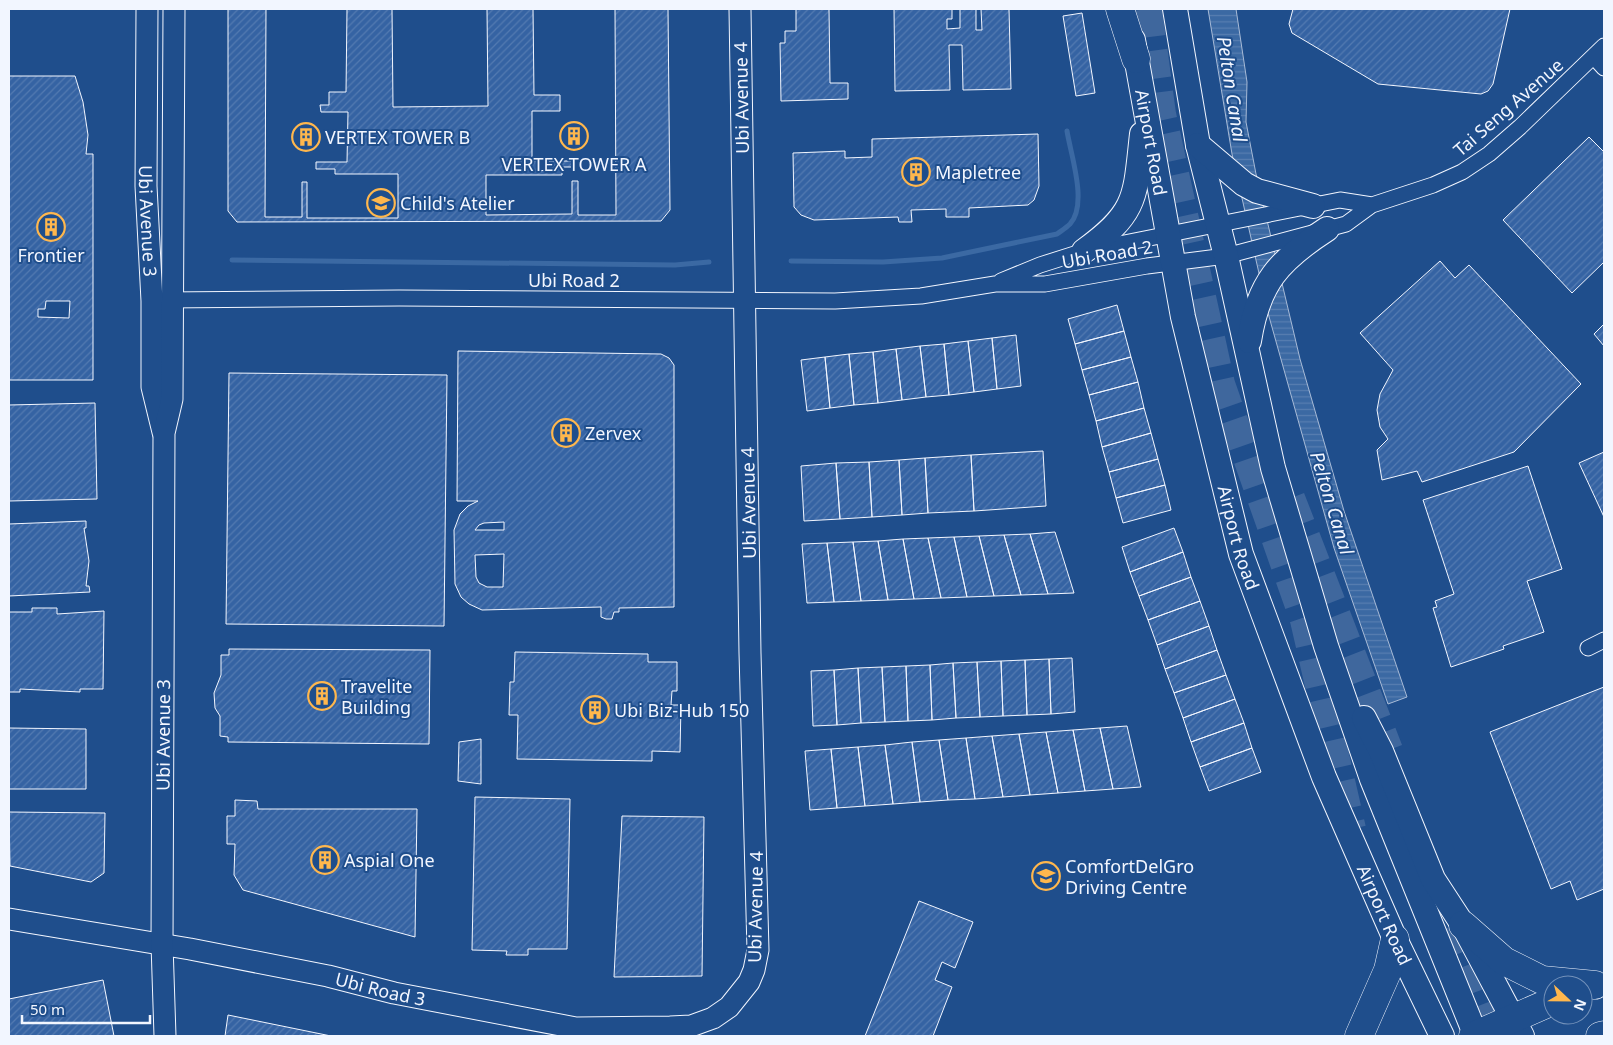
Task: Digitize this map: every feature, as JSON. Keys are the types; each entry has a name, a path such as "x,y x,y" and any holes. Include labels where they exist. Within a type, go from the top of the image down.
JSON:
{"highway":[{"path":"1120,9 1136,59"},
{"path":"1463,925 1504,961 1542,980 1594,985"},
{"path":"1359,1036 1388,970 1395,938"},
{"path":"1475,1036 1517,1027 1543,1008"},
{"path":"1600,1036 1604,1035"}],"main road":[{"name":"Airport Road","path":"1130,9 1136,59 1172,262 1203,405 1240,554 1324,777 1395,938 1442,1036"},
{"path":"1175,9 1198,145 1226,256 1273,468 1326,646 1372,779 1475,1036"},
{"path":"1084,252 1104,237 1129,209 1136,188 1145,109"},
{"path":"1198,145 1244,184 1257,191 1313,206"},
{"path":"1247,353 1251,327 1266,283 1295,250 1327,229"},
{"path":"1326,646 1381,751 1433,879 1463,925 1517,1027"}],"street":[{"name":"Ubi Avenue 3","path":"147,9 146,186 152,301 152,388 164,433"},
{"name":"Ubi Avenue 3","path":"165,1036 162,944 164,433 172,399 174,9"},
{"name":"Ubi Avenue 4","path":"740,9 744,302 758,950 754,970 741,993"},
{"path":"1599,51 1604,68"},
{"name":"Tai Seng Avenue","path":"1226,256 1346,224 1372,205 1433,185 1462,172 1489,154 1520,127 1599,51"},
{"name":"Tai Seng Avenue","path":"1219,226 1340,200 1372,205"},
{"name":"Ubi Road 2","path":"994,284 1040,265 1084,252 1219,226"},
{"name":"Ubi Road 2","path":"152,301 543,299 744,302 835,301 921,296 994,284 1044,284 1172,262 1226,256"},
{"path":"1588,648 1604,640"},
{"name":"Ubi Road 3","path":"9,919 162,944 328,976 394,993 576,1028 691,1026 713,1018 728,1007 741,993"}],"water":[{"name":"Pelton Canal","path":"1208,9 1236,9 1247,82 1246,122 1256,174 1300,359 1344,511 1407,697 1388,704 1334,548 1268,313 1232,154"}],"building":[{"path":"228,9 392,9 393,107 488,106 487,9 668,9 670,210 661,221 237,222 228,211"},
{"name":"VERTEX TOWER B","path":"266,9 347,9 346,92 329,92 329,105 320,105 321,112 348,112 347,162 316,162 316,169 335,169 335,174 398,174 398,218 307,218 307,182 302,182 302,217 265,217"},
{"name":"VERTEX TOWER A","path":"533,9 615,9 616,215 578,215 578,181 572,181 572,214 486,215 486,175 562,175 562,167 573,167 573,161 549,161 548,170 537,171 537,161 532,161 532,111 560,111 560,95 534,95"},
{"path":"796,9 829,9 830,83 848,83 848,99 781,101 780,43 785,43 785,31 796,31"},
{"path":"894,9 952,9 952,19 947,19 947,29 960,28 960,9 976,9 976,30 982,30 981,9 1009,9 1011,89 963,90 962,45 949,45 950,90 895,91"},
{"path":"1293,9 1510,9 1493,84 1488,91 1481,94 1378,84 1292,33 1289,24"},
{"path":"1082,13 1095,93 1076,96 1063,16"},
{"name":"Frontier","path":"9,76 75,76 83,102 88,135 86,154 93,154 93,380 9,380","holes":["46,301 70,301 69,318 38,317 38,309 45,309"]},
{"name":"Mapletree","path":"1038,134 1039,186 1034,200 1028,205 969,208 969,217 946,217 946,209 911,210 912,222 899,222 898,217 814,220 801,215 794,207 793,153 845,151 845,158 872,157 872,139"},
{"path":"1589,137 1604,152 1604,262 1572,293 1503,220"},
{"path":"1440,261 1455,278 1469,265 1581,384 1514,452 1422,482 1417,471 1382,480 1377,450 1388,439 1380,427 1377,410 1380,394 1393,370 1360,333"},
{"path":"1117,305 1124,331 1075,344 1068,319"},
{"path":"1604,324 1604,346 1594,334"},
{"path":"1124,331 1131,357 1082,370 1075,344"},
{"path":"1016,335 1021,386 997,389 992,338"},
{"path":"992,338 997,389 974,392 968,341"},
{"path":"968,341 974,392 949,395 944,344"},
{"path":"944,344 949,395 926,397 920,346"},
{"path":"920,346 926,397 902,400 896,349"},
{"path":"896,349 902,400 878,403 873,352"},
{"name":"Zervex","path":"458,351 661,354 669,358 674,365 674,607 619,608 619,612 614,612 612,619 606,619 601,617 601,607 482,610 469,604 461,597 455,584 454,530 460,514 468,506 478,501 457,501","holes":["504,522 504,530 475,530 484,523","504,554 503,587 487,587 479,583 476,577 475,555"]},
{"path":"873,352 878,403 854,405 849,354"},
{"path":"849,354 854,405 830,408 825,357"},
{"path":"825,357 830,408 807,411 801,360"},
{"path":"1131,357 1138,382 1089,395 1082,370"},
{"path":"229,373 447,375 444,626 226,624"},
{"path":"1138,382 1144,408 1096,421 1089,395"},
{"path":"95,403 97,499 9,501 9,405"},
{"path":"1144,408 1151,433 1102,447 1096,421"},
{"path":"1151,433 1158,459 1109,472 1102,447"},
{"path":"1043,451 1046,506 974,511 971,455"},
{"path":"1604,452 1604,517 1579,463"},
{"path":"971,455 974,511 928,513 925,458"},
{"path":"925,458 928,513 902,515 899,460"},
{"path":"1158,459 1165,485 1116,498 1109,472"},
{"path":"899,460 902,515 872,517 869,462"},
{"path":"869,462 872,517 840,519 836,463"},
{"path":"836,463 840,519 804,521 801,466"},
{"path":"1528,466 1562,569 1527,581 1544,632 1503,646 1504,649 1451,667 1433,608 1437,607 1435,601 1454,594 1423,500"},
{"path":"1165,485 1171,510 1123,523 1116,498"},
{"path":"86,521 86,528 84,528 89,561 86,586 89,586 90,592 9,596 9,524"},
{"path":"1174,528 1183,552 1130,572 1122,547"},
{"path":"1055,532 1074,593 1048,594 1030,534"},
{"path":"1030,534 1048,594 1021,595 1004,535"},
{"path":"1004,535 1021,595 994,596 979,536"},
{"path":"979,536 994,596 967,597 954,537"},
{"path":"954,537 967,597 941,598 928,538"},
{"path":"928,538 941,598 914,599 903,539"},
{"path":"903,539 914,599 888,600 878,541"},
{"path":"878,541 888,600 861,601 853,542"},
{"path":"853,542 861,601 834,602 827,543"},
{"path":"827,543 834,602 807,603 802,544"},
{"path":"1183,552 1191,577 1139,596 1130,572"},
{"path":"1191,577 1200,601 1148,620 1139,596"},
{"path":"1200,601 1209,626 1157,645 1148,620"},
{"path":"32,608 57,608 57,614 104,611 103,689 80,689 80,692 20,689 20,692 9,692 9,612 32,612"},
{"path":"1209,626 1217,650 1165,669 1157,645"},
{"name":"Travelite Building","path":"229,649 430,650 429,744 228,742 228,737 220,736 220,716 215,708 214,693 221,675 221,655 229,655"},
{"path":"1217,650 1226,675 1174,693 1165,669"},
{"name":"Ubi Biz-Hub 150","path":"515,652 648,654 648,662 677,662 677,691 672,691 671,705 681,705 680,752 652,751 652,761 517,759 518,715 509,715 510,682 514,682"},
{"path":"1072,658 1075,712 1051,714 1049,659"},
{"path":"1049,659 1051,714 1027,715 1025,660"},
{"path":"1025,660 1027,715 1003,716 1001,661"},
{"path":"1001,661 1003,716 980,717 977,662"},
{"path":"977,662 980,717 956,718 953,663"},
{"path":"953,663 956,718 932,720 930,665"},
{"path":"930,665 932,720 908,721 906,666"},
{"path":"906,666 908,721 885,722 882,667"},
{"path":"882,667 885,722 861,723 858,668"},
{"path":"858,668 861,723 837,725 834,670"},
{"path":"834,670 837,725 813,726 811,671"},
{"path":"1226,675 1235,699 1183,718 1174,693"},
{"path":"1604,687 1604,889 1577,900 1570,881 1551,889 1490,732"},
{"path":"1235,699 1244,723 1191,742 1183,718"},
{"path":"1244,723 1252,748 1200,767 1191,742"},
{"path":"1127,726 1141,787 1113,789 1100,728"},
{"path":"9,728 86,729 86,789 9,789"},
{"path":"1100,728 1113,789 1085,791 1073,730"},
{"path":"1073,730 1085,791 1058,793 1046,732"},
{"path":"1046,732 1058,793 1030,795 1019,734"},
{"path":"1019,734 1030,795 1003,797 992,736"},
{"path":"992,736 1003,797 975,799 966,738"},
{"path":"966,738 975,799 948,800 939,740"},
{"path":"481,739 481,784 458,781 459,742"},
{"path":"939,740 948,800 920,802 912,742"},
{"path":"912,742 920,802 893,804 885,745"},
{"path":"885,745 893,804 865,806 858,747"},
{"path":"858,747 865,806 837,808 831,749"},
{"path":"1252,748 1261,772 1209,791 1200,767"},
{"path":"831,749 837,808 810,810 805,751"},
{"path":"475,797 570,799 567,949 528,949 528,955 506,955 507,951 472,950"},
{"name":"Aspial One","path":"235,800 257,801 258,809 417,809 415,937 243,890 234,875 235,844 227,844 227,816 235,816"},
{"path":"9,812 105,813 104,873 91,882 10,866"},
{"path":"622,816 704,817 702,976 614,977"},
{"path":"919,901 973,922 955,968 942,962 935,980 952,987 933,1036 865,1036"},
{"path":"103,980 114,1036 9,1036 9,999"},
{"path":"228,1015 331,1036 225,1036"}],"waterway":[{"path":"791,261 883,262 942,258 1057,234 1070,224 1078,205 1077,179 1067,131"},
{"path":"232,260 675,265 709,262"}],"tunnel":[{"path":"1148,9 1162,114 1221,384 1304,620 1352,829"},
{"path":"1291,498 1389,750"},
{"path":"1455,925 1497,1036"}],"place":[{"name":"VERTEX TOWER A","path":"574,136"},
{"name":"VERTEX TOWER B","path":"306,137"},
{"name":"Mapletree","path":"916,172"},
{"name":"Child's Atelier","path":"381,203"},
{"name":"Frontier","path":"51,227"},
{"name":"Zervex","path":"566,433"},
{"name":"Travelite Building","path":"322,696"},
{"name":"Ubi Biz-Hub 150","path":"595,710"},
{"name":"Aspial One","path":"325,860"},
{"name":"ComfortDelGro Driving Centre","path":"1046,876"}]}
